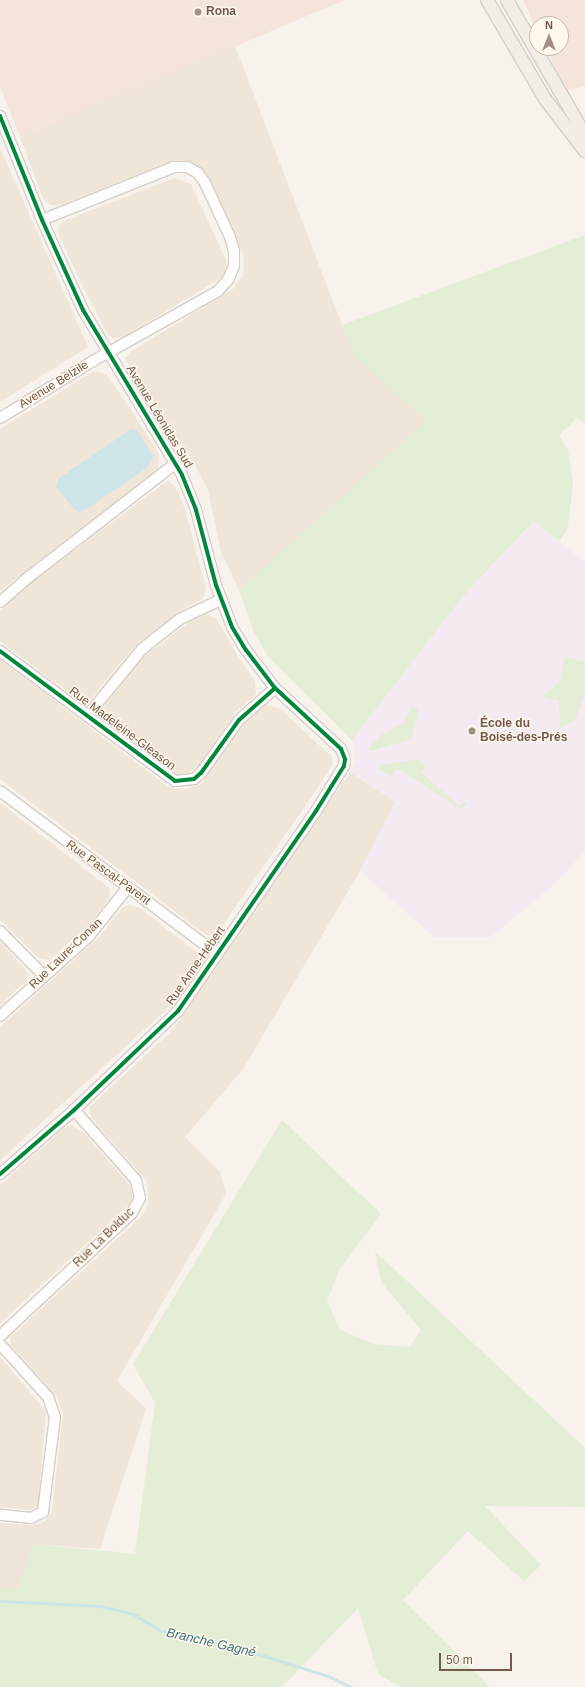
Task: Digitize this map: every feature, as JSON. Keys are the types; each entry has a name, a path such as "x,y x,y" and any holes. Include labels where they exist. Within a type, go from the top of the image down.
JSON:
{"main road":[{"path":"487,0 545,99 585,151"},
{"path":"507,0 585,135"}],"street":[{"name":"Avenue Léonidas Sud","path":"0,116 42,220 80,304 108,353 176,463 196,510 220,600 246,650 275,688 341,749 345,762 339,772"},
{"name":"Avenue Belzile","path":"0,418 108,353 218,291 228,280 234,266 234,250 205,183 198,173 187,167 174,167 42,220"},
{"path":"0,602 25,580 176,463"},
{"path":"88,716 142,648 180,619 220,600"},
{"name":"Rue Madeleine-Gleason","path":"0,651 175,781 185,782 201,773 239,720 275,688"},
{"name":"Rue Anne-Hébert","path":"0,1174 74,1110 178,1011 339,772"},
{"name":"Rue Pascal-Parent","path":"0,791 216,953"},
{"name":"Rue Laure-Conan","path":"0,1016 88,937 128,887"},
{"path":"0,931 44,976"},
{"name":"Rue La Bolduc","path":"0,1336 132,1213 140,1198 136,1180 74,1110"},
{"path":"0,1344 48,1397 55,1417 43,1512 31,1518 0,1515"}],"shaded area":[{"path":"0,0 345,0 20,137 0,87"},
{"path":"523,0 585,0 585,86 566,91 550,56 569,56 569,16 530,16"},
{"path":"235,46 354,356 426,421 239,590 221,552 208,490 194,463 152,399 147,401 125,358 130,352 233,289 243,275 244,257 234,236 204,174 184,163 169,162 60,205 51,205 44,200 20,137"},
{"path":"0,148 88,347 0,402"},
{"path":"175,178 191,184 226,260 225,273 221,278 123,337 113,338 108,335 82,285 58,233 59,225 68,219"},
{"path":"94,371 106,374 127,404 159,454 158,469 0,591 0,429"},
{"path":"167,481 175,486 185,509 206,589 204,595 201,600 177,613 133,648 90,700 81,702 0,641 0,612 19,592"},
{"name":"École du Boisé-des-Prés","path":"535,521 585,563 585,850 556,883 491,937 434,937 360,871 395,802 350,772 356,762 352,740 464,595"},
{"path":"206,614 216,618 234,650 255,681 256,694 234,714 199,765 186,774 177,775 107,723 103,717 103,711 104,707 142,658 192,620"},
{"path":"0,659 167,786 183,790 200,785 242,727 266,704 280,709 331,756 333,764 216,935 206,935 0,779"},
{"path":"350,772 396,802 360,871 243,1069 185,1137 220,1172 226,1194 117,1381 146,1409 100,1549 33,1544 19,1588 0,1587 0,1523 35,1525 44,1522 52,1512 63,1413 57,1397 11,1345 10,1337 142,1216 148,1203 147,1181 91,1118 89,1107 172,1031"},
{"path":"0,803 109,888 110,897 88,926 49,960 39,958 0,920"},
{"path":"130,905 139,908 198,953 198,963 165,1011 0,1160 0,1027 99,937 123,907"},
{"path":"0,941 28,973 26,981 0,1005"},
{"path":"71,1125 84,1133 128,1183 132,1192 132,1199 129,1205 0,1323 0,1185 64,1128"},
{"path":"0,1357 46,1411 38,1505 30,1510 0,1507"}],"green space":[{"path":"585,235 585,424 577,418 559,435 568,450 573,484 568,527 560,541 534,521 464,595 352,740 268,657 253,630 239,590 426,421 354,356 342,325"},
{"path":"565,657 585,662 585,693 575,720 560,728 559,700 549,700 542,696 559,683"},
{"path":"412,707 418,710 412,739 370,751 368,749 380,736 404,722"},
{"path":"419,759 426,765 421,772 459,806 466,802 467,804 462,810 402,771 396,770 390,776 379,769 381,765"},
{"path":"282,1120 381,1214 339,1270 327,1301 340,1330 373,1344 410,1347 421,1330 381,1282 375,1251 585,1448 585,1507 485,1506 541,1565 524,1581 468,1531 403,1600 490,1687 400,1687 378,1674 358,1608 282,1687 0,1687 0,1587 19,1588 33,1544 135,1554 155,1403 133,1364"}],"water":[{"path":"131,429 137,430 153,456 148,467 87,509 79,512 74,509 56,487 59,478"}],"waterway":[{"name":"Branche Gagné","path":"0,1601 101,1606 133,1614 161,1631 261,1655 328,1676 351,1687"}],"cycle path":[{"path":"0,116 42,220 83,310 182,475 196,510 216,585 232,627 246,650 275,688 341,749 345,759 344,766 316,811 178,1011 74,1110 0,1174"},
{"path":"0,651 175,781 194,779 201,773 239,720 275,688"}],"place":[{"name":"Rona","path":"198,12"},
{"name":"École du Boisé-des-Prés","path":"472,731"}]}
